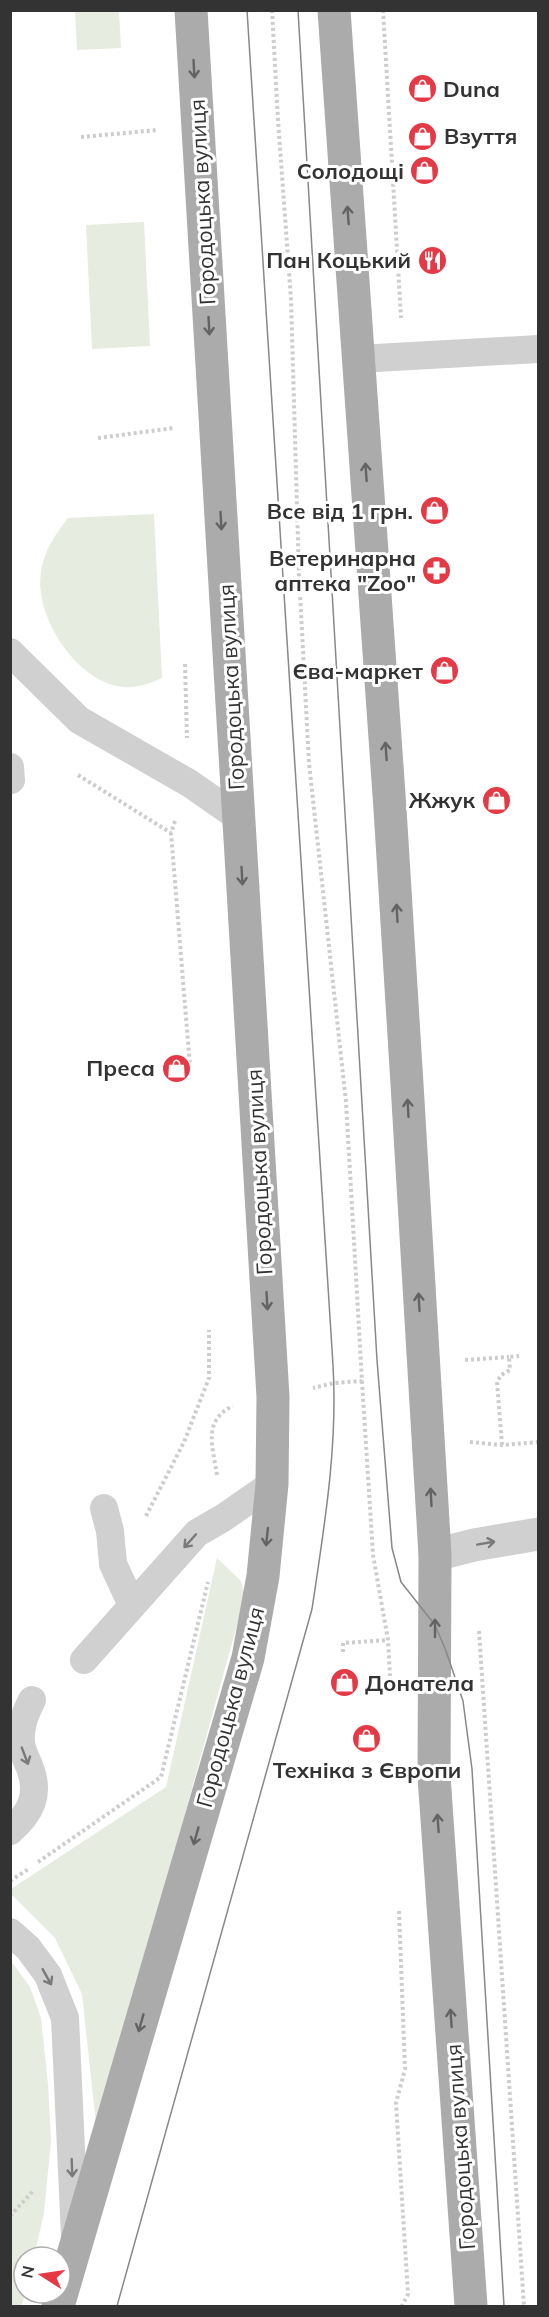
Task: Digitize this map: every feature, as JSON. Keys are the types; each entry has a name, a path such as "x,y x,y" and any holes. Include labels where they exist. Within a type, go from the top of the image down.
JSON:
{"main road":[{"name":"Городоцька вулиця","path":"58,2307 248,1658 263,1576 272,1484 273,1397 191,10"},
{"name":"Городоцька вулиця","path":"334,10 390,809 435,1555 434,1776 471,2307"}],"street":[{"path":"435,1555 474,1545 538,1534"}],"lane":[{"path":"358,359 538,349"},
{"path":"10,652 79,720 189,783 238,817"},
{"path":"10,767 10,780"},
{"path":"84,1660 197,1533 224,1518 272,1484"},
{"path":"107,1520 113,1564 132,1605"},
{"path":"10,1831 25,1819 33,1801 33,1776 21,1743 23,1719 32,1700"},
{"path":"10,1932 28,1948 48,1976 65,2018 75,2246"}],"path":[{"path":"273,10 278,120 291,299 309,763 346,1102 373,1555 388,1640 390,1684"},
{"path":"81,137 158,130"},
{"path":"98,438 178,428"},
{"path":"78,775 171,833"},
{"path":"189,783 171,833 190,1066"},
{"path":"107,1520 139,1531 184,1442 209,1378 209,1330"},
{"path":"467,1359 519,1356"},
{"path":"502,1444 497,1382 501,1375 510,1370 509,1357"},
{"path":"342,1382 363,1381"},
{"path":"211,1434 219,1413 231,1406"},
{"path":"468,1442 502,1444 538,1442"},
{"path":"10,1881 161,1777 208,1581"},
{"path":"479,1626 524,2307"},
{"path":"343,1652 343,1643 388,1640"},
{"path":"399,1906 405,2069 396,2103 408,2294 402,2307"},
{"path":"10,2216 41,2183"}],"shaded area":[{"path":"75,11 119,11 121,48 77,50"},
{"path":"144,222 150,346 92,349 86,225"},
{"path":"154,514 162,678 135,687 117,686 85,670 59,640 49,622 43,603 40,584 42,567 49,547 68,518"},
{"path":"217,1558 241,1581 245,1596 97,2133 82,1994 55,1938 11,1894 11,1889 166,1787"},
{"path":"11,1961 30,1987 41,2018 51,2141 44,2213 37,2245 12,2245 12,2305 22,2305 10,2306"}],"tram line":[{"path":"117,2306 312,1609 329,1487 334,1426 333,1365 247,10"},
{"path":"298,10 377,1360 392,1548 401,1582 435,1625 463,1701 472,1769 504,2306"}],"place":[{"name":"Duna","path":"422,89"},
{"name":"Взуття","path":"423,136"},
{"name":"Солодощі","path":"425,171"},
{"name":"Пан Коцький","path":"432,260"},
{"name":"Все від 1 грн.","path":"434,511"},
{"name":"Ветеринарна аптека \"Zoo\"","path":"437,571"},
{"name":"Єва-маркет","path":"444,671"},
{"name":"Жжук","path":"496,800"},
{"name":"Преса","path":"176,1068"},
{"name":"Донатела","path":"344,1683"},
{"name":"Техніка з Європи","path":"367,1738"}]}
